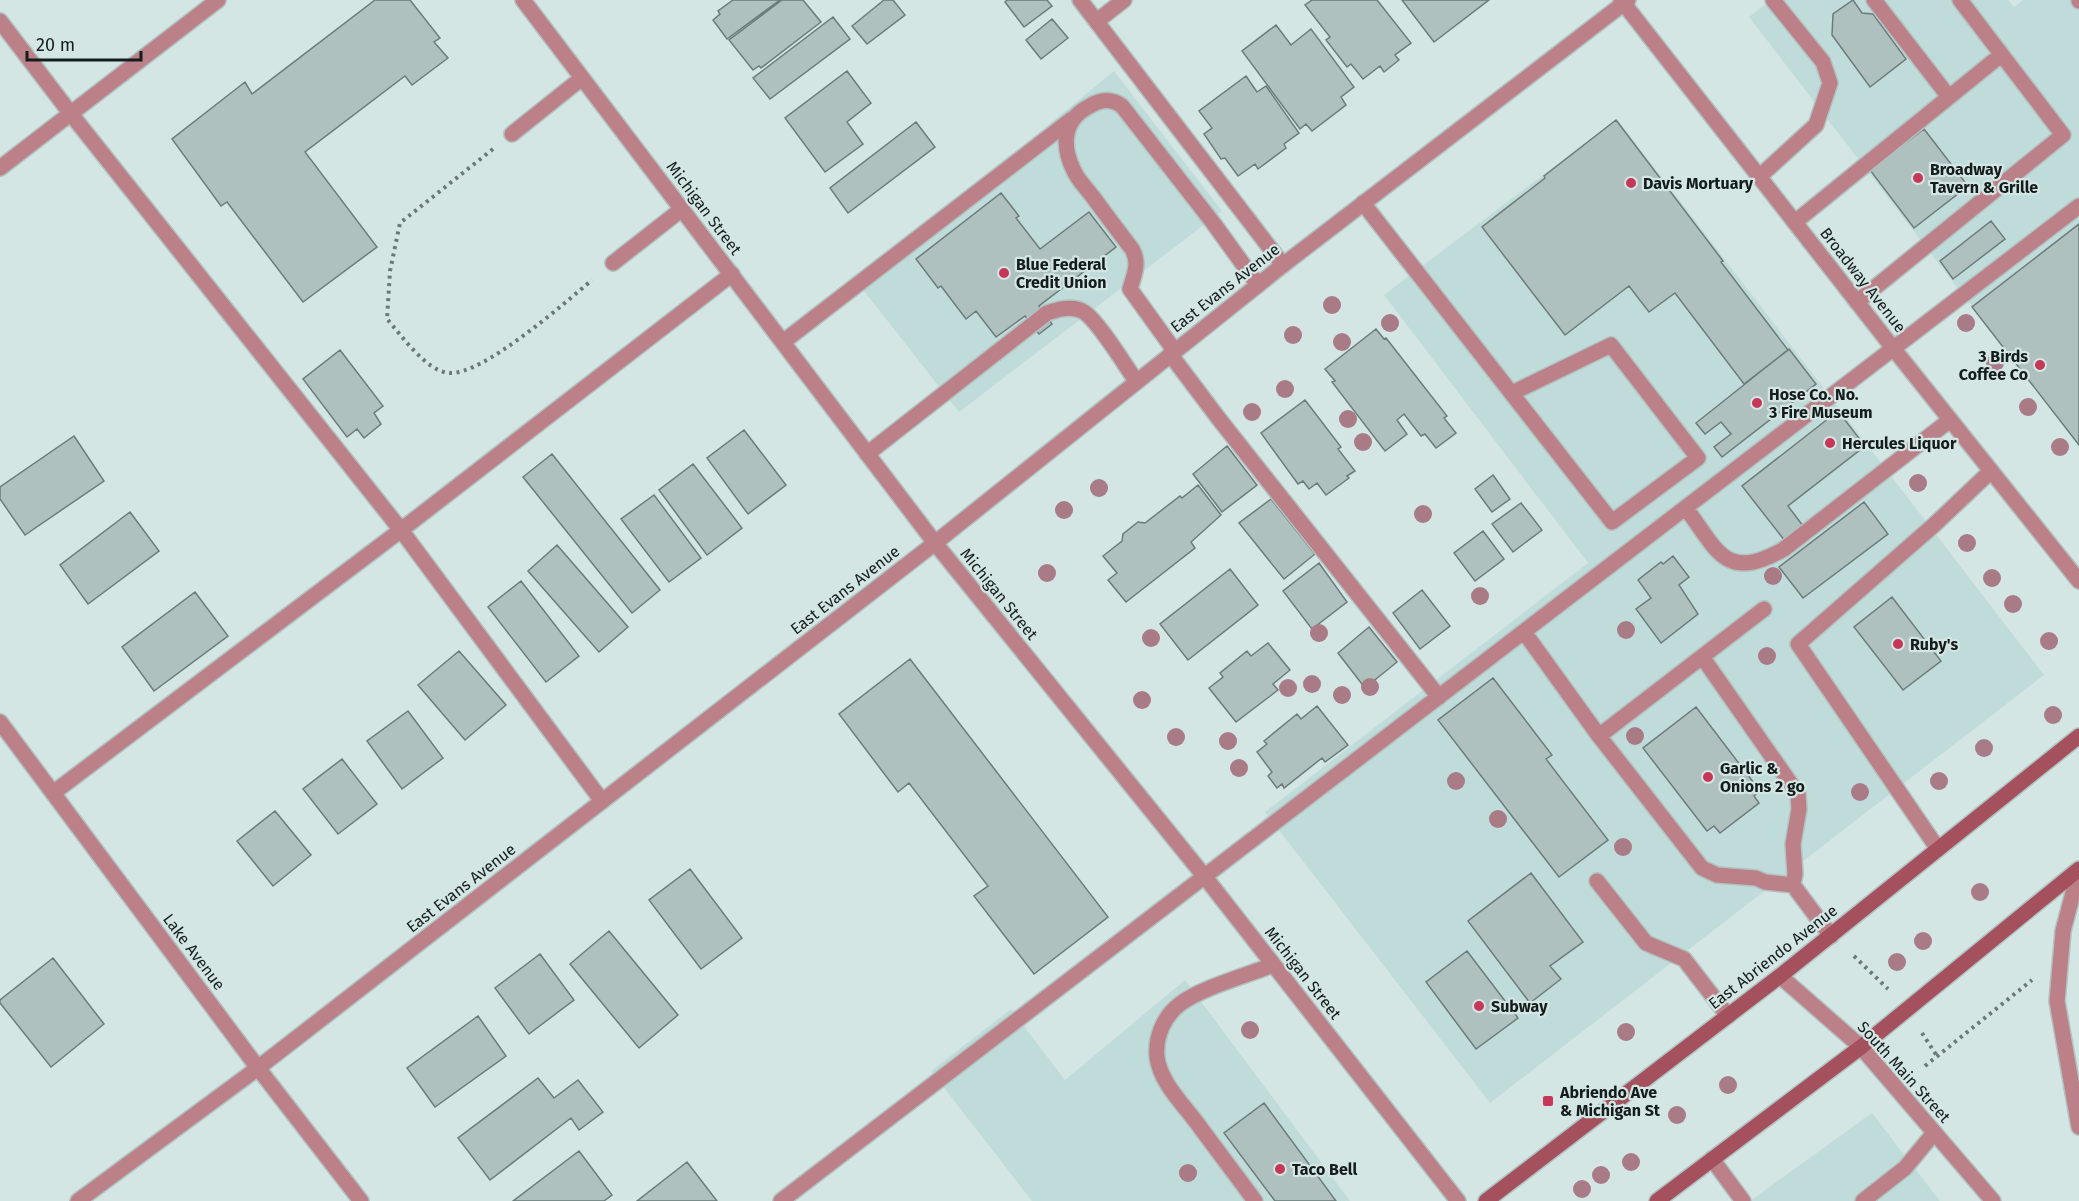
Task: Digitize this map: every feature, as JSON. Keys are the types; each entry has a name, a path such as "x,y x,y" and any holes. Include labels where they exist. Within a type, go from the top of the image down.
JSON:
{"main road":[{"name":"East Abriendo Avenue","path":"1486,1201 1780,976 2079,736"},
{"path":"1657,1201 1861,1047 2079,869"}],"street":[{"path":"0,168 218,0"},
{"name":"Michigan Street","path":"523,0 935,543 1205,877 1458,1201"},
{"path":"1080,0 1283,265"},
{"path":"1096,21 1124,0"},
{"path":"1760,177 1816,125 1830,83 1823,62 1773,0"},
{"path":"1874,0 1949,97"},
{"path":"1857,302 2063,135 1960,0"},
{"name":"Broadway Avenue","path":"1624,1 1893,348 2079,581"},
{"name":"East Evans Avenue","path":"78,1201 258,1068 935,543 1172,352 1624,1"},
{"path":"0,21 70,114 401,530 602,801"},
{"path":"1795,222 2001,55"},
{"path":"512,134 582,78"},
{"path":"783,342 1083,109 1097,101 1115,101 1122,106 1214,224 1258,285"},
{"path":"1074,117 1068,127 1066,145 1074,172 1137,257 1130,289 1219,419 1439,697"},
{"path":"1363,203 1612,522 1698,458 1611,345 1512,393"},
{"path":"781,1201 2079,206"},
{"path":"613,263 681,209"},
{"path":"53,793 401,530 732,274"},
{"path":"867,454 1047,313 1057,309 1070,308 1083,311 1094,322 1136,381"},
{"path":"1686,507 1723,557 1734,562 1751,564 1766,560 1784,549 1950,420"},
{"path":"1938,849 1798,644 1934,525 1991,471"},
{"path":"1599,736 1764,609"},
{"path":"1524,632 1599,736 1702,868 1717,875 1756,878 1765,882 1793,885"},
{"path":"1703,657 1798,794 1798,818 1793,844 1795,874 1793,885 1830,936"},
{"name":"Lake Avenue","path":"0,722 258,1068 361,1201"},
{"path":"2079,869 2063,931 2057,1001 2079,1127"},
{"path":"1597,881 1646,943 1684,959 1728,1016"},
{"path":"1255,1201 1166,1083 1157,1059 1157,1047 1162,1026 1181,1003 1215,986 1273,965"},
{"name":"South Main Street","path":"1780,976 1861,1047 1993,1201"},
{"path":"1863,1201 1905,1168 1934,1133"},
{"path":"1712,1159 1743,1201"}],"path":[{"path":"512,134 400,223 390,271 387,319 425,363 449,373 476,367 509,346 613,263"},
{"path":"1854,956 1889,991"},
{"path":"1925,1065 2035,977"},
{"path":"1921,1033 1937,1056"}],"shaded area":[{"path":"1771,0 2008,0 2014,7 2023,0 2079,0 2079,446 1749,17"},
{"path":"1114,71 1222,211 959,412 857,282"},
{"path":"1617,119 2044,675 1490,1103 1265,812 1588,563 1384,295"},
{"path":"1185,980 1350,1201 1032,1201 931,1071 1011,1009 1065,1080"},
{"path":"1872,1113 1940,1201 1750,1201"}],"building":[{"path":"375,0 410,0 440,38 434,42 448,58 412,85 405,76 305,152 377,247 303,302 227,202 221,206 172,139 245,82 252,94"},
{"path":"733,0 780,0 727,39 713,20 720,14 718,11"},
{"path":"782,0 803,0 821,22 761,68 759,66 753,70 729,40"},
{"path":"884,0 893,0 905,15 867,44 852,26"},
{"path":"1007,0 1047,0 1052,6 1024,27 1005,2"},
{"path":"1312,0 1377,0 1411,43 1395,55 1399,60 1384,72 1380,66 1363,79 1351,64 1347,67 1326,40 1330,37 1305,5"},
{"path":"1402,0 1489,0 1434,42"},
{"path":"1853,0 1862,13 1873,14 1906,59 1870,87 1832,35 1833,14"},
{"path":"833,17 850,39 770,99 753,78"},
{"path":"1052,19 1068,38 1041,59 1026,40"},
{"path":"1276,25 1291,45 1311,29 1354,87 1341,97 1346,105 1312,131 1306,124 1300,129 1242,51"},
{"path":"847,71 871,103 847,122 863,144 825,172 785,118"},
{"path":"1246,76 1257,92 1266,86 1299,133 1284,144 1286,148 1258,169 1255,164 1238,176 1225,158 1221,159 1204,134 1212,128 1199,111"},
{"path":"1616,120 1788,350 1744,384 1675,293 1649,312 1629,286 1565,335 1482,227"},
{"path":"916,122 935,147 848,213 830,188"},
{"path":"1924,129 1968,186 1914,228 1870,170"},
{"name":"Blue Federal Credit Union","path":"1001,193 1019,216 1016,218 1040,249 1089,212 1116,247 1039,306 1052,324 1039,334 1025,316 996,337 976,311 966,319 941,286 938,288 916,259"},
{"path":"1991,221 2005,239 1953,279 1940,261"},
{"path":"2079,224 2079,445 1972,307"},
{"path":"1376,329 1384,339 1386,338 1447,416 1444,418 1456,433 1436,448 1425,434 1421,436 1404,414 1397,420 1407,434 1385,451 1332,382 1335,381 1325,369"},
{"name":"Hose Co. No. 3 Fire Museum","path":"1789,349 1816,384 1722,457 1714,447 1731,434 1721,422 1705,434 1696,423"},
{"path":"340,350 383,406 374,413 381,424 364,438 357,429 347,437 303,379"},
{"path":"1305,400 1341,447 1338,449 1355,471 1326,495 1317,483 1309,489 1303,481 1298,484 1261,433"},
{"path":"1838,411 1865,446 1788,506 1803,526 1785,541 1742,486"},
{"path":"744,430 786,485 748,514 707,458"},
{"path":"74,436 104,481 25,535 0,499 0,487"},
{"path":"1227,446 1257,485 1222,512 1193,474"},
{"path":"552,454 660,590 632,613 523,477"},
{"path":"693,464 742,528 707,555 659,490"},
{"path":"1493,475 1510,499 1492,512 1475,489"},
{"path":"1198,485 1221,515 1191,542 1195,548 1126,602 1108,580 1117,573 1103,556 1122,541 1123,534 1138,522 1145,523"},
{"path":"654,495 701,558 669,582 621,519"},
{"path":"1271,499 1315,554 1284,579 1239,523"},
{"path":"1864,502 1888,534 1803,598 1779,567"},
{"path":"1521,503 1542,530 1513,552 1492,524"},
{"path":"130,512 159,551 88,604 60,565"},
{"path":"1483,531 1504,559 1475,581 1454,553"},
{"path":"557,545 628,627 599,652 528,571"},
{"path":"1673,556 1689,577 1679,585 1698,614 1661,643 1636,609 1651,598 1638,580 1661,562 1663,564"},
{"path":"1319,563 1347,602 1312,629 1283,591"},
{"path":"1230,569 1258,605 1188,660 1160,624"},
{"path":"521,581 579,656 546,682 488,607"},
{"path":"1422,590 1450,626 1420,649 1393,613"},
{"path":"195,592 228,636 154,691 122,647"},
{"path":"1892,597 1941,661 1903,690 1854,627"},
{"path":"1369,627 1397,662 1365,688 1338,653"},
{"path":"1268,643 1290,670 1273,684 1278,690 1236,722 1209,688 1223,677 1220,673 1247,651 1251,656"},
{"path":"459,651 506,705 465,740 418,685"},
{"path":"910,659 1108,917 1034,974 974,896 988,886 909,783 898,792 839,714"},
{"path":"1493,678 1552,755 1546,759 1608,840 1559,877 1438,720"},
{"path":"1317,706 1348,745 1325,762 1322,758 1284,788 1282,784 1277,788 1268,776 1272,772 1257,752 1267,744 1264,741 1297,714 1301,719"},
{"path":"1696,707 1760,791 1754,796 1759,803 1720,833 1714,826 1707,831 1643,748"},
{"path":"408,711 443,758 402,789 367,741"},
{"path":"342,759 377,804 338,834 303,789"},
{"path":"275,811 311,855 273,886 237,841"},
{"path":"690,869 742,938 701,969 649,900"},
{"path":"1531,873 1583,942 1550,966 1561,979 1530,1003 1468,921"},
{"path":"609,931 678,1015 639,1048 570,964"},
{"path":"1467,951 1518,1018 1476,1049 1426,982"},
{"path":"540,954 574,1000 529,1034 495,988"},
{"path":"53,958 104,1024 51,1067 0,1003 0,1000"},
{"path":"478,1016 506,1056 435,1107 407,1068"},
{"path":"538,1078 554,1098 578,1080 603,1112 579,1130 571,1118 490,1180 458,1138"},
{"path":"1264,1103 1336,1201 1275,1201 1224,1133"},
{"path":"579,1151 612,1195 604,1201 513,1201"},
{"path":"687,1162 717,1201 637,1201"}],"place":[{"name":"Broadway Tavern & Grille","path":"1918,178"},
{"name":"Davis Mortuary","path":"1631,183"},
{"name":"Blue Federal Credit Union","path":"1004,273"},
{"name":"3 Birds Coffee Co","path":"2040,365"},
{"name":"Hose Co. No. 3 Fire Museum","path":"1757,403"},
{"name":"Hercules Liquor","path":"1830,443"},
{"name":"Ruby's","path":"1898,644"},
{"name":"Garlic & Onions 2 go","path":"1708,777"},
{"name":"Subway","path":"1479,1006"},
{"name":"Abriendo Ave & Michigan St","path":"1548,1101"},
{"name":"Taco Bell","path":"1280,1169"}]}
